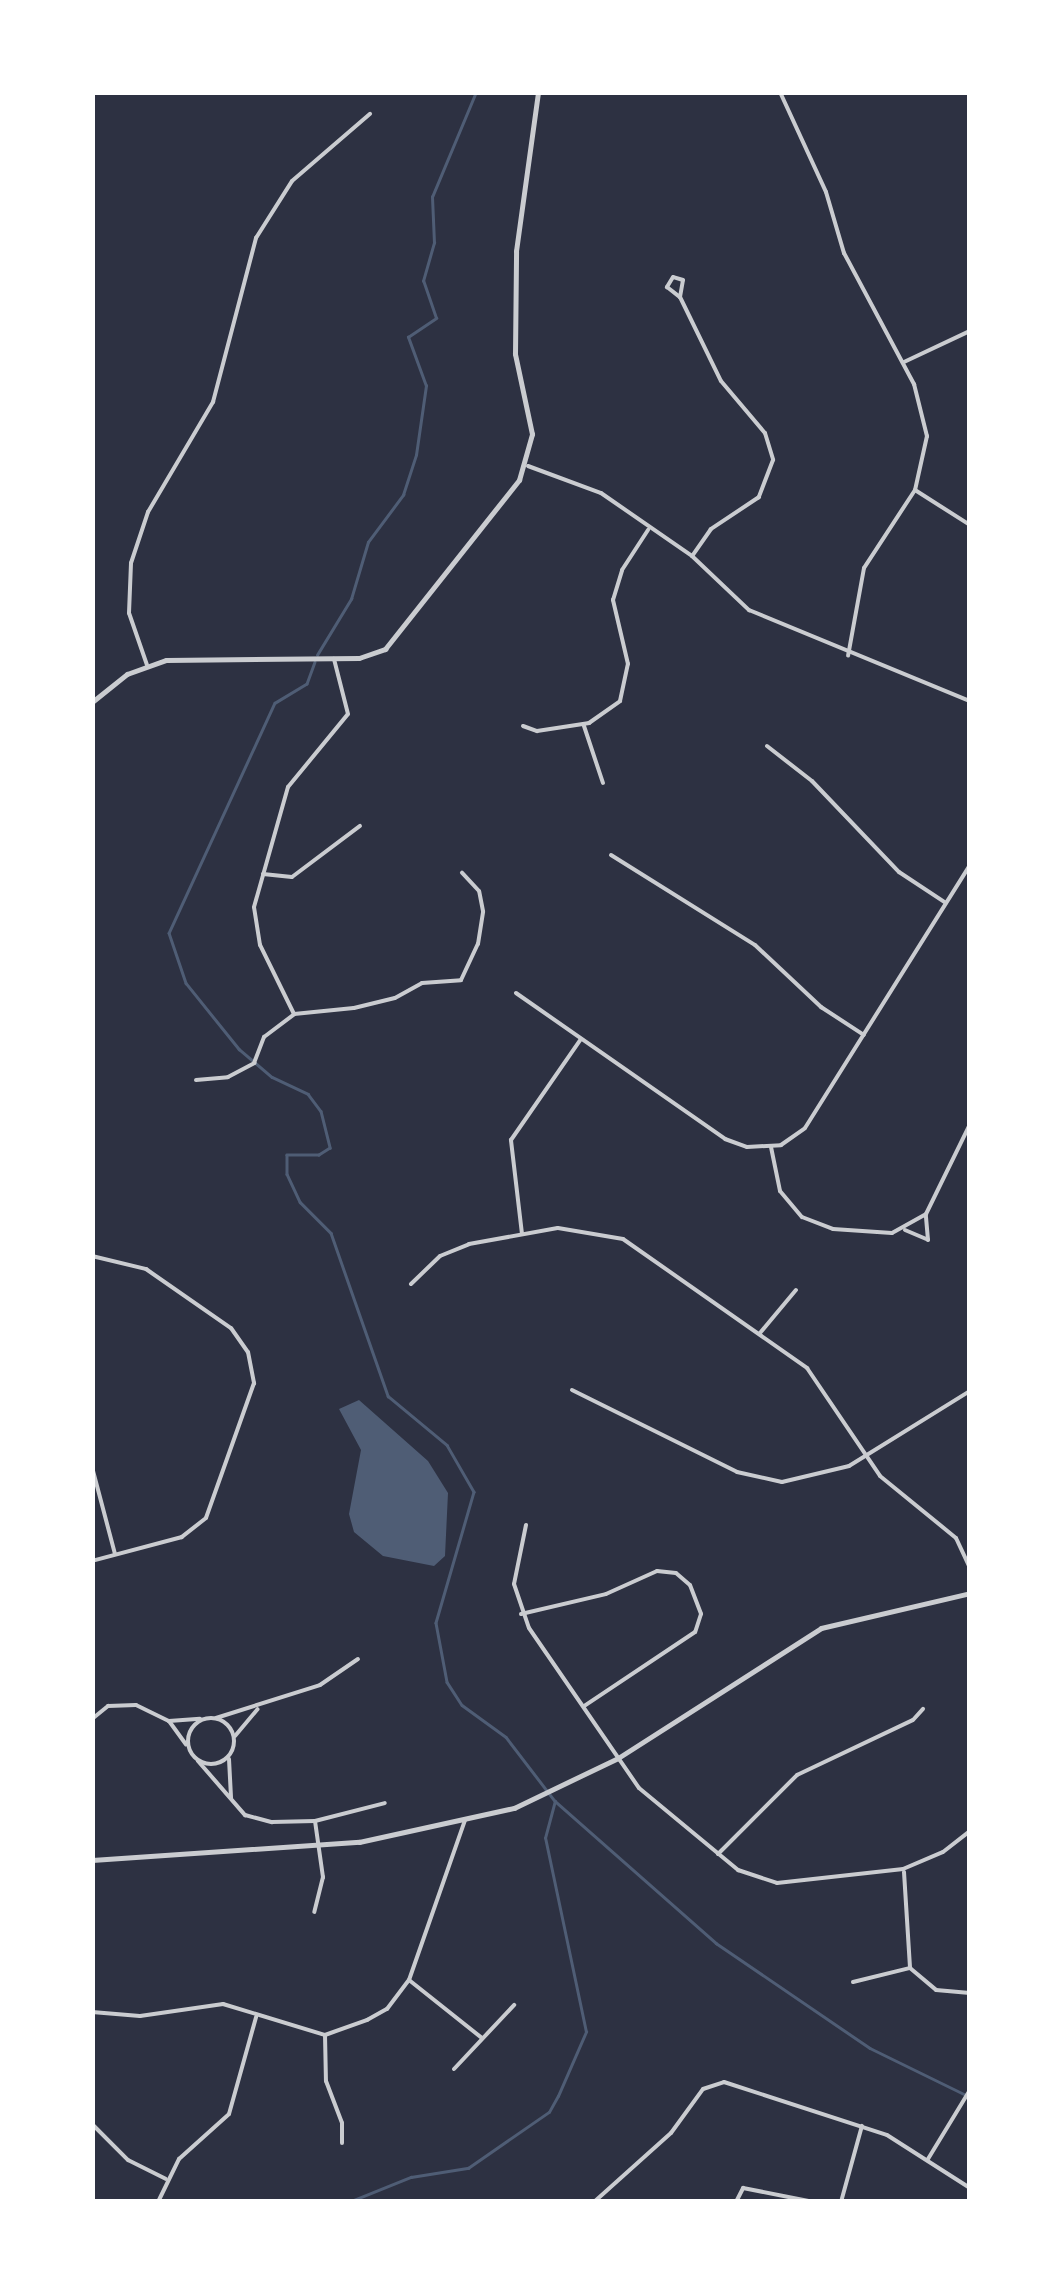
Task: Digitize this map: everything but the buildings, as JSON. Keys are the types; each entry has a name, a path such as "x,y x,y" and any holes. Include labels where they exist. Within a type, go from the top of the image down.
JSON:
{"street":[{"path":"92,702 148,665 186,658 370,656 396,640 528,466 532,434 514,354 515,272 538,92"},
{"path":"780,92 826,192 844,253 904,362 926,436 915,490 864,568 848,656"},
{"path":"148,665 129,613 131,563 148,512 213,402 256,238 292,181 370,114"},
{"path":"680,297 721,380 765,434 772,460 759,497 711,529 692,556"},
{"path":"904,362 970,331"},
{"path":"528,466 590,486 648,530 692,556 748,610 848,656 970,701"},
{"path":"915,490 970,524"},
{"path":"523,726 537,731 583,724 611,711 626,688 628,664 613,600 622,570 648,530"},
{"path":"294,1014 255,930 262,874 288,787 348,714 334,658"},
{"path":"583,724 602,783"},
{"path":"767,746 812,780 899,872 946,903"},
{"path":"262,874 292,877 360,826"},
{"path":"611,855 755,944 821,1007 864,1035"},
{"path":"516,994 725,1139 771,1148 805,1128 970,865"},
{"path":"196,1080 228,1078 254,1064 264,1037 294,1014 354,1008 395,998 422,983 461,980 478,944 482,911 479,891 462,873"},
{"path":"522,1234 511,1140 581,1038"},
{"path":"904,1230 926,1214 970,1124"},
{"path":"771,1148 780,1191 802,1217 832,1229 904,1230 928,1240 926,1214"},
{"path":"410,1284 456,1248 572,1228 614,1236 760,1334 819,1381 895,1493 956,1538 970,1568"},
{"path":"92,1256 146,1269 231,1328 248,1352 254,1383 206,1518 182,1537 92,1562"},
{"path":"760,1334 796,1290"},
{"path":"572,1390 752,1478 816,1479 867,1456 970,1391"},
{"path":"92,1466 115,1554"},
{"path":"526,1525 514,1575 521,1614 618,1758 658,1808 751,1877 777,1883 904,1869 943,1852 970,1831"},
{"path":"521,1614 606,1594 657,1571 676,1573 690,1585 702,1614 695,1632 583,1707"},
{"path":"92,1860 318,1847 465,1820 541,1800 618,1758 821,1628 970,1593"},
{"path":"92,1719 124,1702 169,1721 216,1718 331,1680 358,1658"},
{"path":"231,1798 230,1754 234,1738 261,1706"},
{"path":"718,1854 797,1776 913,1720 923,1709"},
{"path":"216,1718 234,1738"},
{"path":"188,1746 191,1729 201,1719"},
{"path":"169,1721 245,1815 272,1822 314,1822 385,1803"},
{"path":"198,1761 216,1764 230,1754"},
{"path":"92,2012 140,2016 210,2004 326,2034 387,2009 409,1980 465,1820"},
{"path":"314,1822 323,1877 314,1912"},
{"path":"904,1869 910,1968 936,1990 970,1993"},
{"path":"853,1982 910,1968"},
{"path":"409,1980 482,2038"},
{"path":"454,2069 514,2005"},
{"path":"158,2202 166,2179 183,2154 229,2114 256,2017"},
{"path":"326,2034 326,2081 342,2123 342,2143"},
{"path":"594,2202 640,2165 699,2093 716,2084 766,2092 862,2126 970,2188"},
{"path":"927,2160 970,2090"},
{"path":"92,2124 128,2160 166,2179"},
{"path":"841,2202 862,2126"},
{"path":"736,2202 743,2188 814,2202"}],"water":[{"path":"359,1400 428,1461 448,1493 445,1556 434,1566 383,1556 354,1532 349,1514 361,1450 339,1409"}],"waterway":[{"path":"317,655 351,599 368,542 403,495 416,455 426,386 408,337 436,318 423,281 434,243 432,197 476,92"},
{"path":"315,662 307,684 275,703 169,933 186,983 239,1049 272,1077 308,1094 321,1111 330,1148 319,1155 287,1155 287,1174 300,1202 331,1233 388,1396 447,1445 474,1492 436,1623 447,1682 462,1705 506,1737 555,1801 716,1943 870,2048 970,2097"},
{"path":"349,2202 411,2177 468,2168 549,2112 558,2096 586,2032 545,1838 555,1801"}]}
